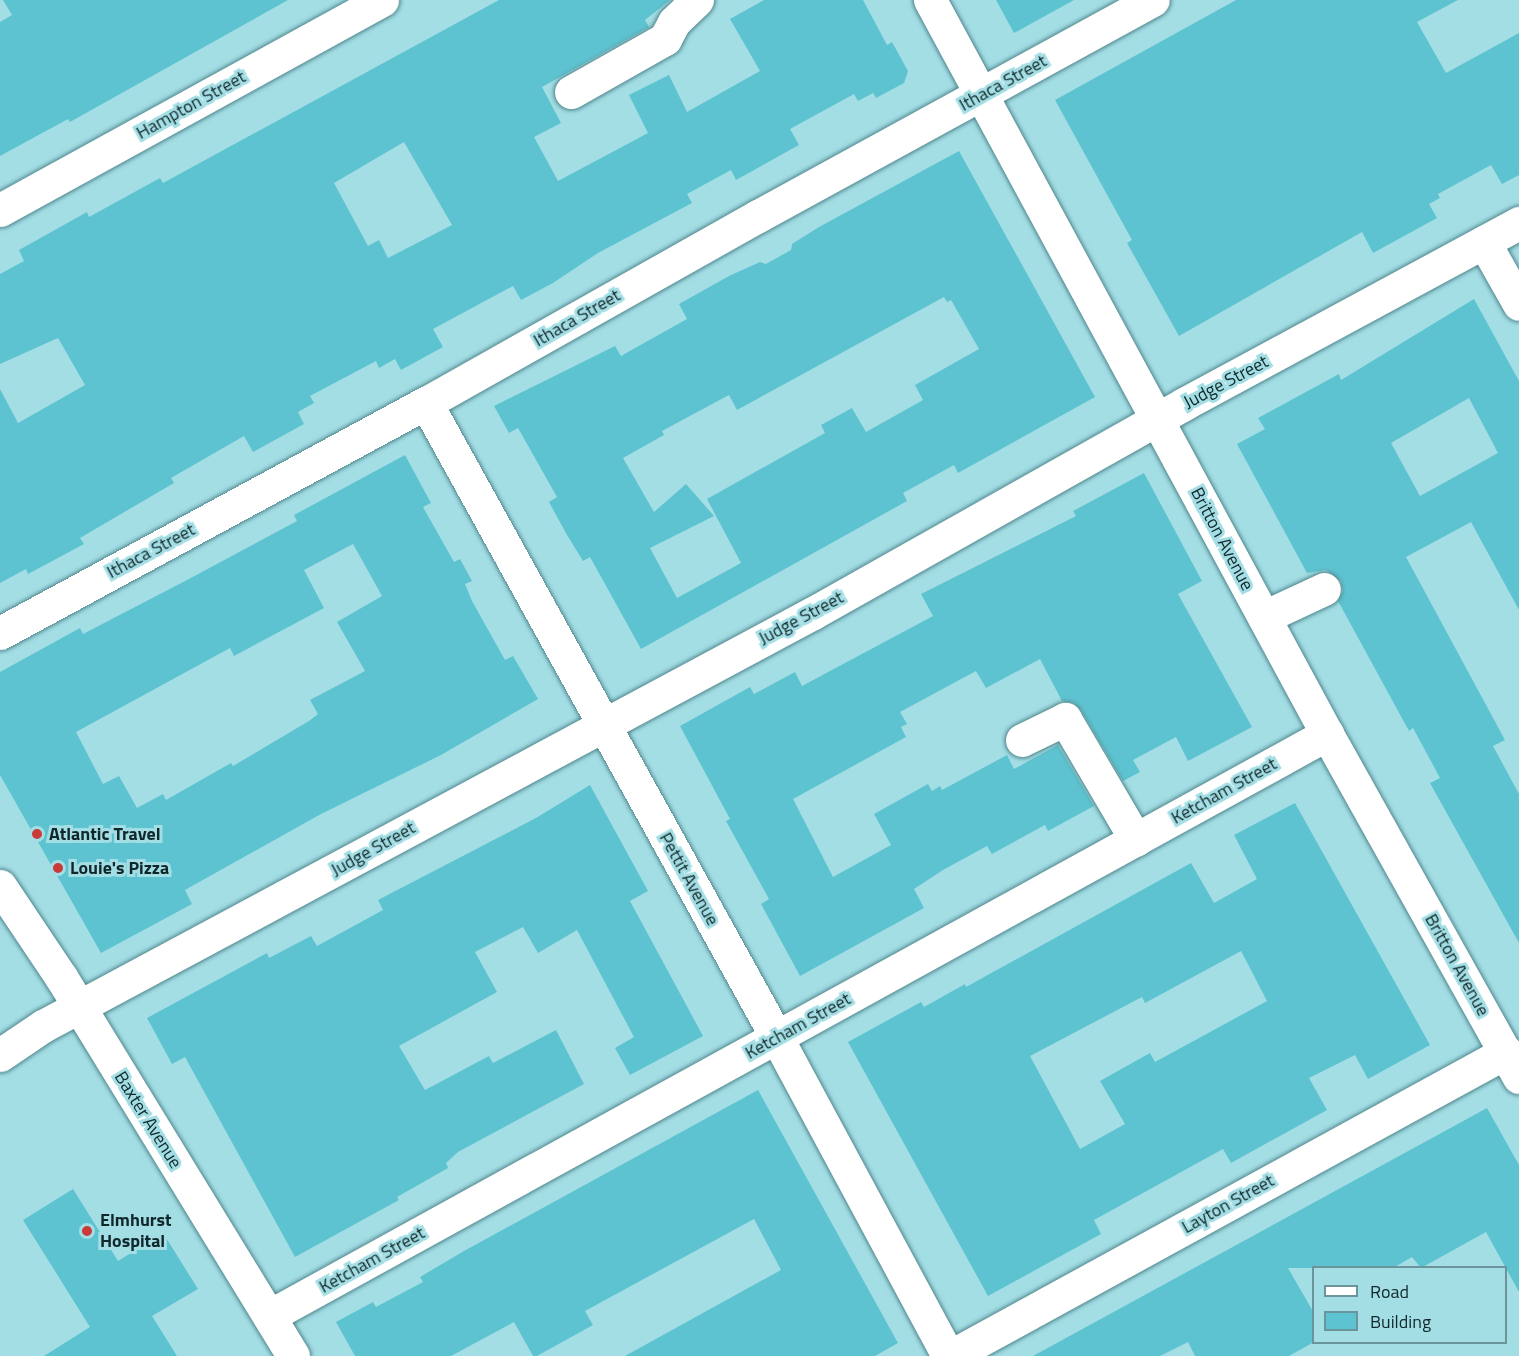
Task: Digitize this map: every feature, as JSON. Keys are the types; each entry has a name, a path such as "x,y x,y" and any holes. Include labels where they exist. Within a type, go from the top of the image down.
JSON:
{"street":[{"name":"Hampton Street","path":"0,210 382,0"},
{"path":"571,92 665,39 674,22 697,0"},
{"name":"Britton Avenue","path":"930,0 1327,734 1512,1065"},
{"name":"Ithaca Street","path":"0,633 426,403 1153,0"},
{"name":"Judge Street","path":"0,1055 80,1007 602,724 813,613 1157,419 1519,223"},
{"path":"1484,242 1519,304"},
{"name":"Pettit Avenue","path":"426,403 777,1038 949,1356"},
{"path":"1264,618 1324,589"},
{"path":"1022,740 1065,718 1136,840"},
{"name":"Ketcham Street","path":"269,1316 1327,734"},
{"name":"Baxter Avenue","path":"0,886 80,1007 293,1356"},
{"name":"Layton Street","path":"949,1356 1512,1065"}],"building":[{"path":"3,0 288,0 70,122 68,119 0,156 0,22 12,15"},
{"path":"499,0 670,0 645,20 649,27 542,87 561,123 534,137 558,181 648,133 629,95 669,75 687,112 760,71 730,19 764,0 863,0 887,45 892,42 908,71 904,83 876,98 873,93 858,101 854,94 790,129 799,145 736,180 731,170 687,194 692,203 598,253 553,283 521,300 513,286 433,329 443,347 401,370 395,359 379,368 376,361 310,396 314,403 298,412 304,424 253,452 244,436 171,478 174,483 80,538 84,544 28,574 26,569 0,583 0,389 18,423 85,385 58,338 0,364 0,274 24,261 19,250 87,212 89,217 160,178 163,183","holes":["404,142 452,225 388,258 379,240 368,246 334,183"]},
{"path":"996,0 1074,0 1014,33"},
{"path":"1236,0 1458,0 1417,22 1446,73 1519,33 1519,175 1502,184 1491,165 1438,194 1440,198 1429,204 1437,218 1373,253 1362,232 1179,336 1127,243 1132,240 1055,100"},
{"path":"959,151 1095,397 958,473 954,465 903,493 907,501 641,649 590,557 583,561 567,535 549,502 557,497 518,428 509,433 494,406 615,346 621,356 687,319 679,304 729,276 760,262 766,264 791,250 792,244","holes":["944,297 947,302 951,300 979,349 915,385 923,400 866,432 852,408 821,425 825,433 707,499 741,563 677,598 650,548 714,516 686,484 654,512 623,458 664,435 662,431 729,395 737,410"]},
{"path":"1474,299 1519,381 1519,610 1471,522 1406,557 1505,740 1493,746 1519,794 1519,943 1430,783 1440,778 1413,728 1409,731 1338,601 1343,591 1341,581 1326,570 1307,573 1237,444 1265,429 1258,418 1339,374 1341,380","holes":["1469,398 1498,453 1420,496 1391,443"]},
{"path":"405,455 431,503 423,507 454,562 460,559 472,581 465,584 472,601 505,660 513,656 538,699 441,755 321,814 185,890 192,904 101,953 0,775 0,672 80,628 83,634 187,580 297,521 294,515","holes":["353,544 382,596 337,622 365,671 310,700 318,714 309,721 233,766 231,763 166,800 163,794 137,808 119,776 103,784 76,732 230,648 234,656 324,608 304,570"]},
{"path":"1144,473 1202,581 1178,594 1252,727 1188,761 1176,737 1133,760 1140,772 1123,781 1081,710 1074,703 1062,701 1040,659 986,688 976,671 900,712 907,724 901,727 906,737 793,799 833,877 891,845 874,814 928,784 932,791 940,786 942,790 1007,755 1014,769 1058,745 1094,806 1048,831 1045,825 992,854 987,846 943,870 914,889 924,908 800,976 761,904 769,899 726,821 730,819 680,726 750,687 754,694 795,672 802,686 933,616 921,594 1076,516 1073,511"},
{"path":"590,785 648,891 630,901 703,1036 630,1075 615,1048 634,1037 577,930 538,953 523,927 475,952 497,992 399,1046 425,1090 489,1056 493,1063 556,1030 584,1084 458,1152 446,1163 448,1168 397,1197 399,1200 295,1257 185,1057 172,1064 147,1018 267,953 269,958 311,936 317,946 383,910 378,900 536,818"},
{"path":"1295,803 1430,1045 1368,1079 1355,1055 1309,1078 1327,1110 1231,1163 1223,1149 1094,1220 1101,1234 988,1296 848,1042 921,1002 924,1007 965,984 966,987 1191,863 1214,903 1257,879 1234,835","holes":["1241,951 1267,1001 1155,1062 1150,1053 1100,1081 1125,1124 1080,1149 1030,1056 1142,997 1145,1003"]},
{"path":"758,1090 898,1343 875,1356 625,1356 781,1270 754,1219 585,1311 593,1325 537,1356 533,1356 514,1322 451,1356 355,1356 336,1322 373,1302 376,1307 423,1282 420,1277 464,1251"},
{"path":"1487,1108 1519,1165 1519,1292 1507,1266 1505,1266 1486,1232 1425,1266 1419,1266 1412,1257 1396,1266 1288,1268 1312,1310 1312,1343 1289,1356 1195,1356 1188,1342 1160,1356 1033,1356"},
{"path":"73,1189 118,1261 163,1233 198,1289 152,1316 177,1356 44,1356 90,1327 23,1220"}],"place":[{"name":"Atlantic Travel","path":"37,834"},
{"name":"Louie's Pizza","path":"58,868"},
{"name":"Elmhurst Hospital","path":"87,1231"}]}
